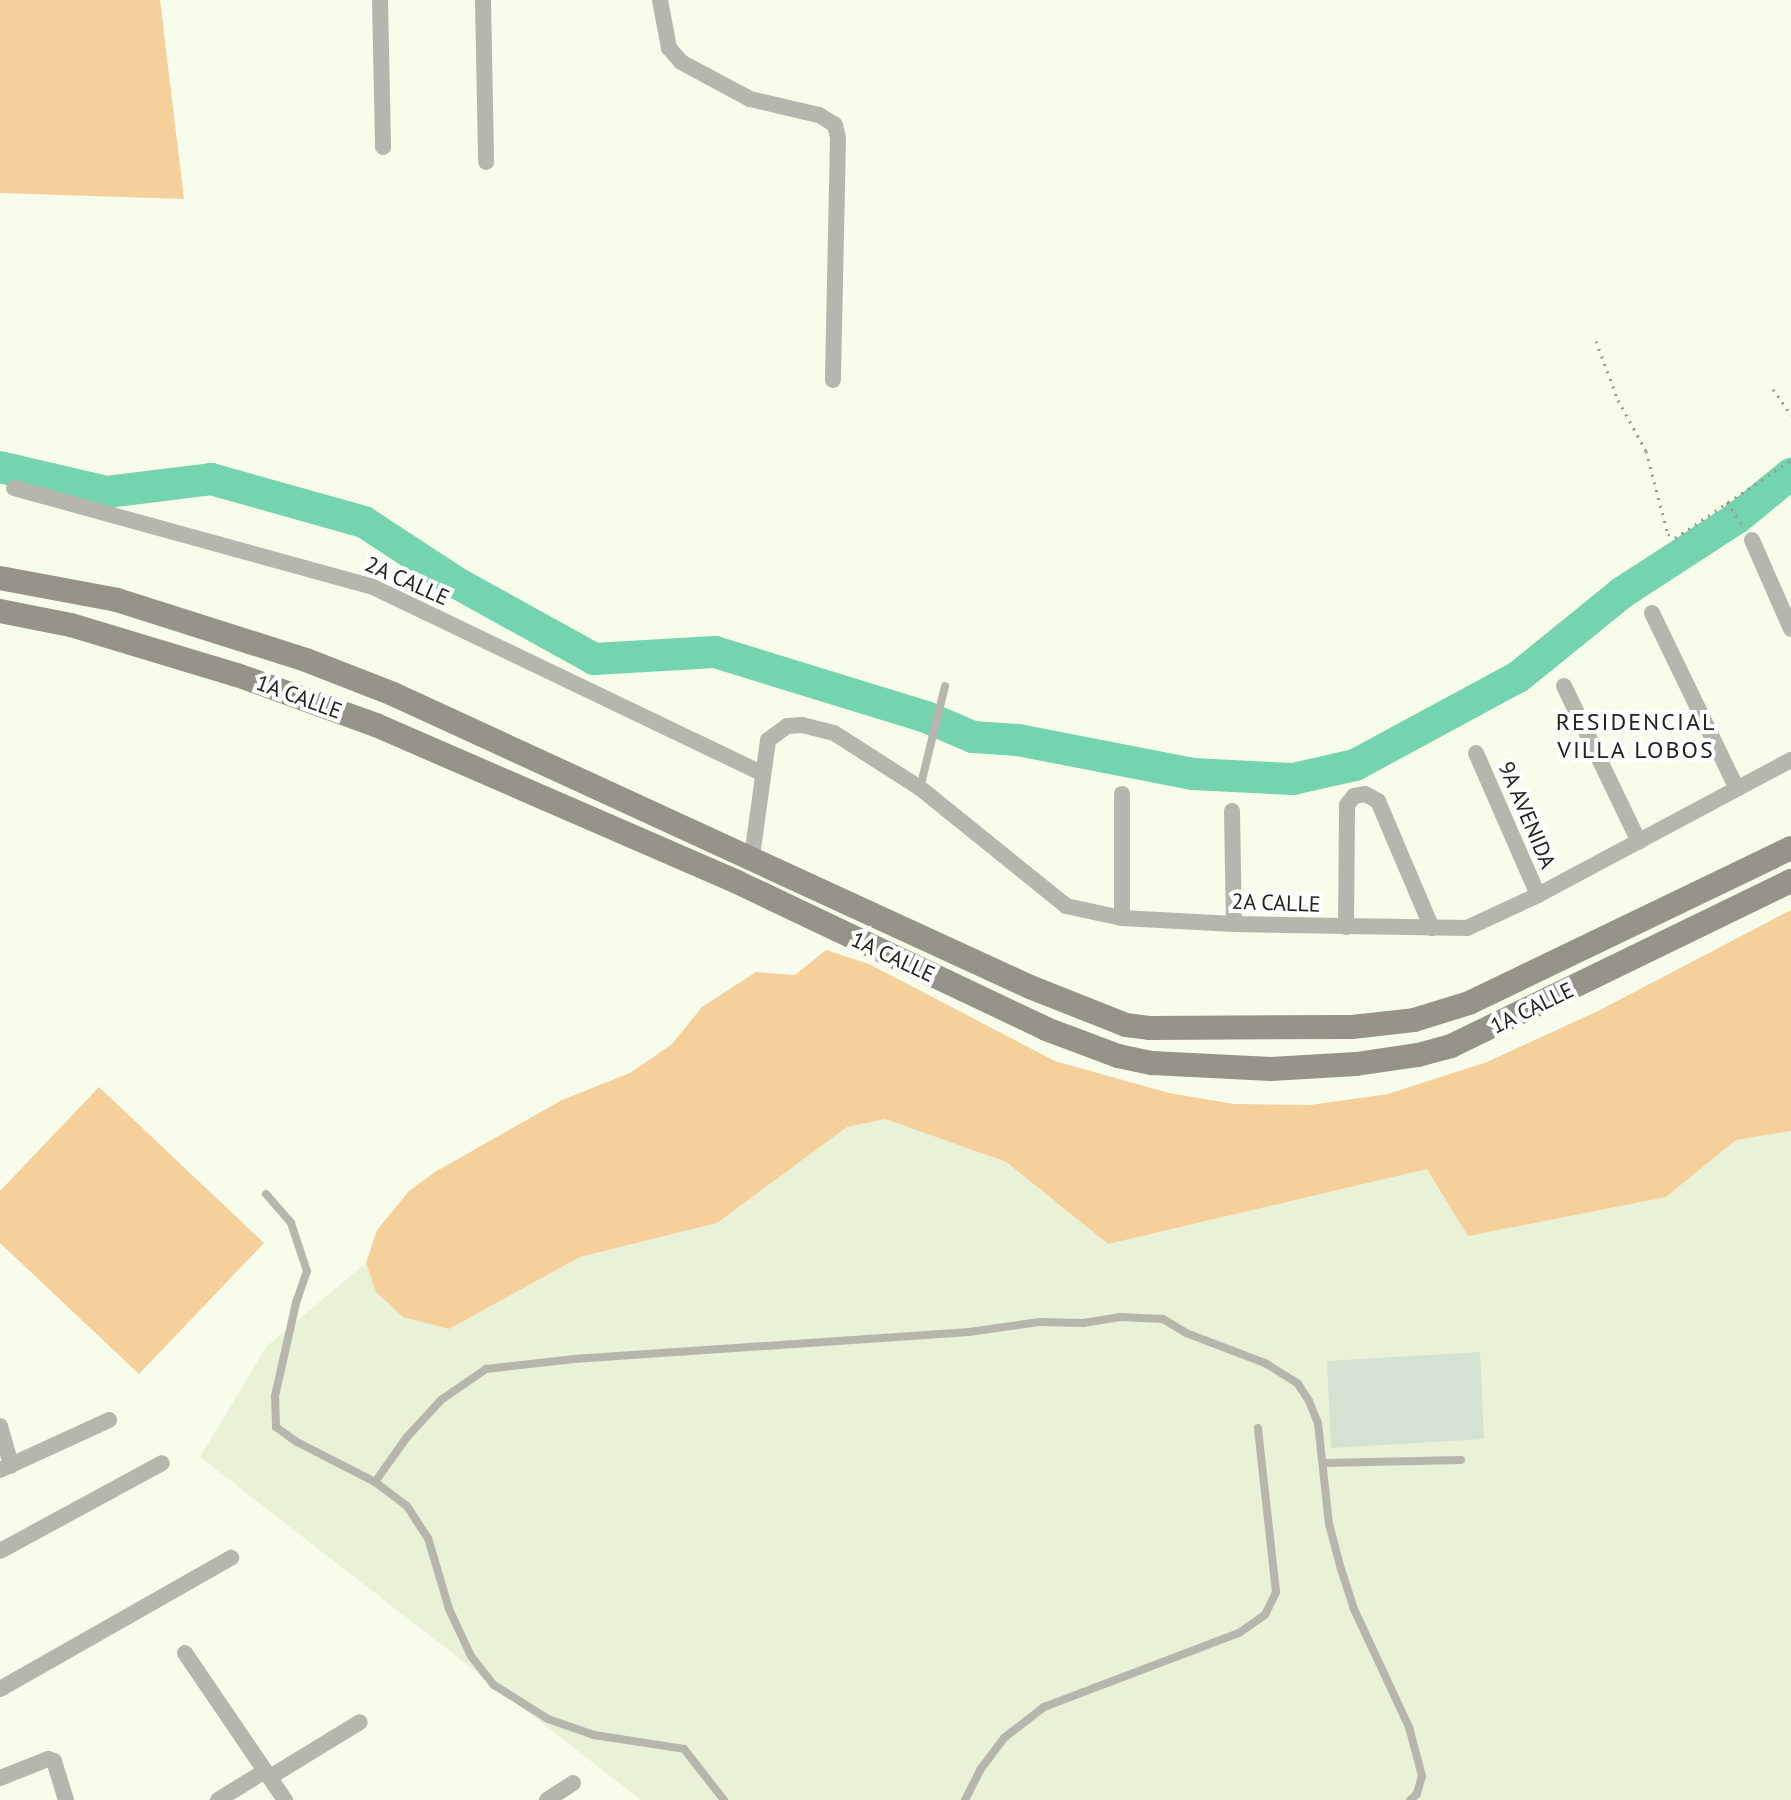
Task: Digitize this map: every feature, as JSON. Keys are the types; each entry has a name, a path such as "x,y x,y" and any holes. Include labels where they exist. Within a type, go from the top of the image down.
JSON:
{"main road":[{"name":"1A CALLE","path":"0,578 117,600 306,660 393,694 1102,1017 1149,1028 1389,1024 1469,1003 1791,848"},
{"name":"1A CALLE","path":"0,611 71,625 222,670 376,725 737,882 1046,1029 1118,1056 1152,1063 1271,1069 1356,1064 1418,1055 1451,1046 1791,881"}],"street":[{"path":"380,0 383,147"},
{"path":"483,0 486,162"},
{"path":"660,0 669,48 681,62 750,99 819,115 835,125 838,138 833,380"},
{"name":"2A CALLE","path":"14,488 371,586 761,773 768,740 779,729 802,725 834,733 920,788 1066,906 1122,918 1234,924 1467,928 1538,895 1791,760"},
{"path":"1749,535 1791,629"},
{"path":"1652,613 1737,789"},
{"path":"1564,686 1639,842"},
{"name":"9A AVENIDA","path":"1476,753 1538,895"},
{"path":"752,856 761,773"},
{"path":"1122,794 1122,918"},
{"path":"1346,927 1347,805 1361,794 1378,801 1432,928"},
{"path":"1232,811 1234,924"},
{"path":"0,1426 6,1468 109,1420"},
{"path":"0,1551 162,1463"},
{"path":"0,1689 231,1558"},
{"path":"185,1653 285,1800"},
{"path":"218,1800 360,1722"},
{"path":"0,1778 48,1759 58,1766 66,1800"},
{"path":"547,1800 573,1783"}],"lane":[{"path":"920,788 945,686"},
{"path":"266,1194 291,1223 307,1271 296,1303 275,1396 276,1427 297,1442 375,1482 407,1506 428,1538 449,1609 471,1656 494,1685 548,1719 594,1735 684,1749 724,1800"},
{"path":"375,1482 407,1437 441,1400 486,1369 574,1359 969,1332 1039,1322 1083,1323 1121,1317 1163,1319 1186,1333 1265,1363 1298,1384 1318,1423 1325,1463 1329,1524 1341,1569 1353,1607 1409,1727 1422,1776 1414,1797 1426,1800"},
{"path":"965,1800 980,1770 1004,1738 1044,1707 1239,1633 1265,1615 1276,1592 1258,1428"},
{"path":"1325,1463 1461,1460"}],"path":[{"path":"1596,341 1618,400 1646,451 1668,534 1675,538 1791,460"},
{"path":"1773,389 1791,415"},
{"path":"1727,502 1749,535"}],"shaded area":[{"path":"0,0 160,0 184,199 0,193"},
{"path":"1791,910 1791,1131 1736,1140 1666,1197 1468,1236 1427,1169 1108,1244 1006,1162 885,1119 847,1127 717,1223 580,1257 449,1329 403,1317 376,1292 366,1263 377,1230 409,1191 435,1172 562,1100 630,1073 672,1044 702,1007 756,972 795,975 826,950 869,964 1055,1061 1169,1093 1234,1104 1310,1105 1388,1094 1487,1062 1598,1011"},
{"path":"99,1087 264,1243 139,1374 0,1243 0,1191"},
{"path":"885,1119 1005,1162 1108,1244 1427,1169 1666,1197 1736,1140 1791,1131 1791,1800 641,1800 200,1457 266,1347 366,1263 376,1292 449,1329 580,1257 717,1223 847,1127"}],"building":[{"path":"1480,1352 1484,1439 1331,1448 1327,1361"}],"waterway":[{"path":"0,467 107,492 211,479 364,522 457,583 594,659 715,652 926,717 973,737 1018,740 1193,774 1293,779 1355,765 1518,677 1623,592 1737,518 1791,474"}],"district":[{"name":"RESIDENCIAL VILLA LOBOS","path":"1636,736"}]}
